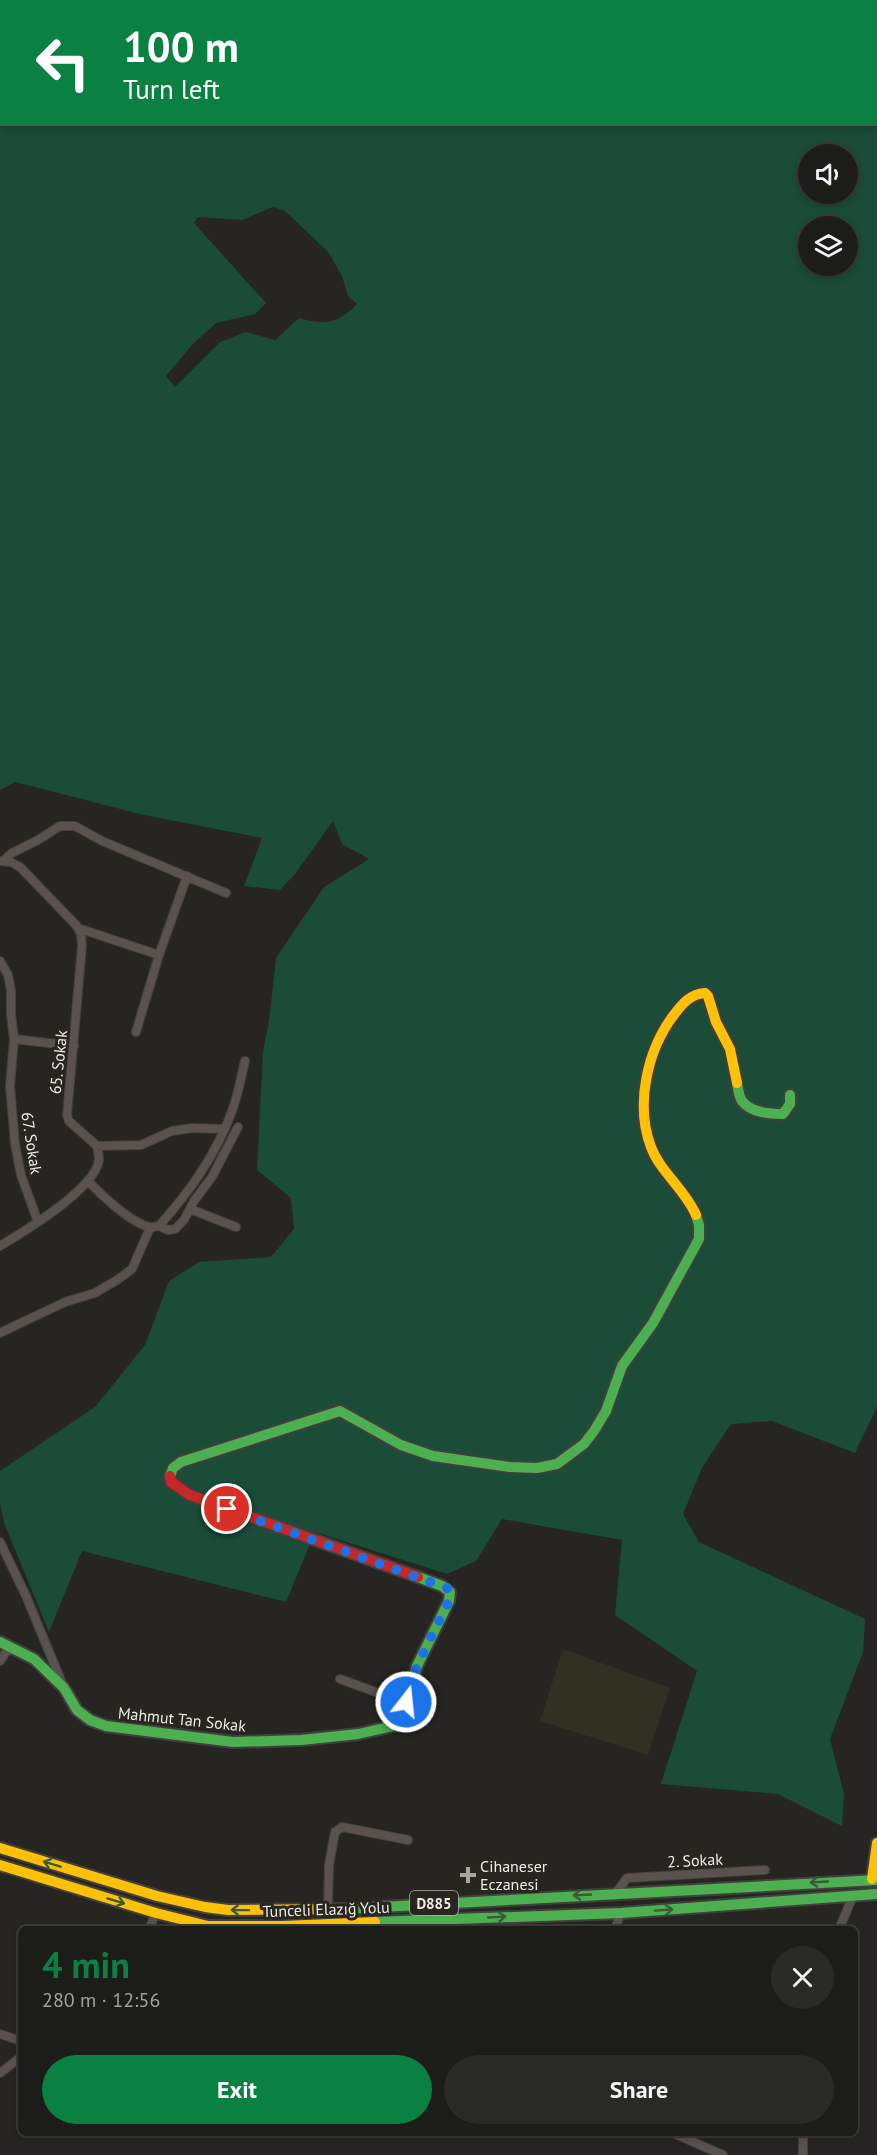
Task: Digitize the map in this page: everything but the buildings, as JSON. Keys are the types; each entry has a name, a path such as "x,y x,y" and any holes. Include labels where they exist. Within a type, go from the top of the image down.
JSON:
{"street":[{"path":"2,861 60,826 75,826 102,841 226,892"},
{"path":"2,861 21,867 78,928 159,955"},
{"path":"136,1032 159,955 187,876"},
{"name":"65. Sokak","path":"78,928 82,946 67,1115 69,1121 97,1146"},
{"name":"67. Sokak","path":"0,961 10,981 14,1039 10,1086 15,1144 21,1175 38,1221"},
{"path":"340,1679 406,1702 417,1666 451,1597 447,1588 190,1496 171,1482 173,1468 181,1462 340,1411 401,1445 433,1456 510,1467 537,1468 557,1464 577,1450 594,1431 606,1411 622,1365 652,1323 699,1239 698,1217 692,1205 658,1161 646,1133 644,1107 649,1073 657,1043 668,1021 685,1001 705,993 730,1050 741,1100 756,1111 783,1114 790,1104 790,1095"},
{"path":"14,1039 74,1046"},
{"path":"159,1226 197,1180 224,1129 232,1110 245,1061"},
{"path":"0,1086 10,1086"},
{"path":"88,1181 106,1201 150,1228 159,1226 168,1230 175,1229 184,1220 225,1156 238,1127"},
{"path":"0,1246 38,1221 88,1181 99,1161 97,1146 141,1145 172,1131 192,1128 224,1129"},
{"path":"190,1209 236,1227"},
{"path":"0,1333 65,1302 95,1293 117,1280 132,1269 150,1228"},
{"name":"Mahmut Tan Sokak","path":"0,1542 26,1596 64,1688 77,1710 90,1720 106,1726 233,1742 301,1740 393,1726 402,1717 406,1702"},
{"name":"Mahmut Tan Sokak","path":"0,1642 34,1659 64,1688"},
{"path":"0,1661 6,1652 12,1649"},
{"path":"328,1910 329,1865 335,1832 338,1828 408,1840"},
{"path":"874,1880 877,1843"},
{"name":"Tunceli Elazığ Yolu","path":"0,1848 157,1896 228,1910 328,1910 874,1880"},
{"name":"Tunceli Elazığ Yolu","path":"0,1865 156,1913 208,1926"},
{"name":"2. Sokak","path":"615,1894 627,1878 765,1870"},
{"name":"Tunceli Elazığ Yolu","path":"296,1926 621,1913 877,1894"},
{"path":"840,1926 853,1896"},
{"path":"150,1926 156,1913"},
{"path":"616,1926 621,1913"},
{"path":"0,2034 18,2040"},
{"path":"0,2073 18,2059"},
{"path":"680,2136 723,2155"},
{"path":"699,2143 702,2136"},
{"path":"803,2136 803,2155"}],"shaded area":[{"path":"563,1649 670,1688 648,1755 540,1721"}],"green space":[{"path":"0,126 877,126 877,1407 855,1453 772,1421 731,1424 702,1468 683,1514 699,1542 865,1619 863,1652 830,1739 844,1794 842,1826 778,1794 661,1784 697,1671 615,1615 622,1540 502,1519 476,1561 447,1574 315,1532 286,1602 82,1551 49,1632 4,1523 0,1502 0,1471 95,1407 145,1345 169,1281 199,1262 271,1257 294,1229 291,1198 257,1170 263,1052 276,958 324,887 369,859 342,844 333,821 295,874 280,890 244,886 262,838 144,815 15,782 0,790","holes":["273,207 285,211 328,252 342,276 348,296 357,304 344,316 331,321 316,322 299,318 275,340 246,332 220,342 175,387 166,376 192,345 216,323 255,314 266,303 194,223 198,217 242,220"]}],"traffic: fast":[{"path":"737,1083 742,1101 750,1108 761,1112 783,1114 790,1104 790,1095"},
{"path":"170,1476 173,1468 181,1462 340,1411 401,1445 433,1456 510,1467 537,1468 557,1464 584,1444 606,1411 622,1366 653,1323 699,1239 696,1215"},
{"path":"0,1642 34,1659 64,1688 77,1710 90,1720 106,1726 233,1742 301,1740 358,1734 393,1726 402,1717 417,1666 449,1601 450,1592 442,1586 418,1577"},
{"path":"344,1909 877,1880"},
{"path":"375,1922 621,1913 877,1894"}],"traffic: slow":[{"path":"696,1215 686,1197 655,1156 646,1131 644,1114 646,1079 656,1045 676,1012 695,995 705,993 708,996 716,1022 730,1049 737,1083"},
{"path":"872,1879 877,1843"},
{"path":"0,1848 157,1896 205,1907 228,1910 344,1909"},
{"path":"0,1865 156,1913 208,1926 375,1922"}],"traffic: jam":[{"path":"170,1476 171,1482 190,1495 418,1577"}],"place":[{"name":"Cihaneser Eczanesi","path":"468,1875"}],"route":[{"path":"227,1509 447,1588 451,1597 417,1666 406,1702"}]}
